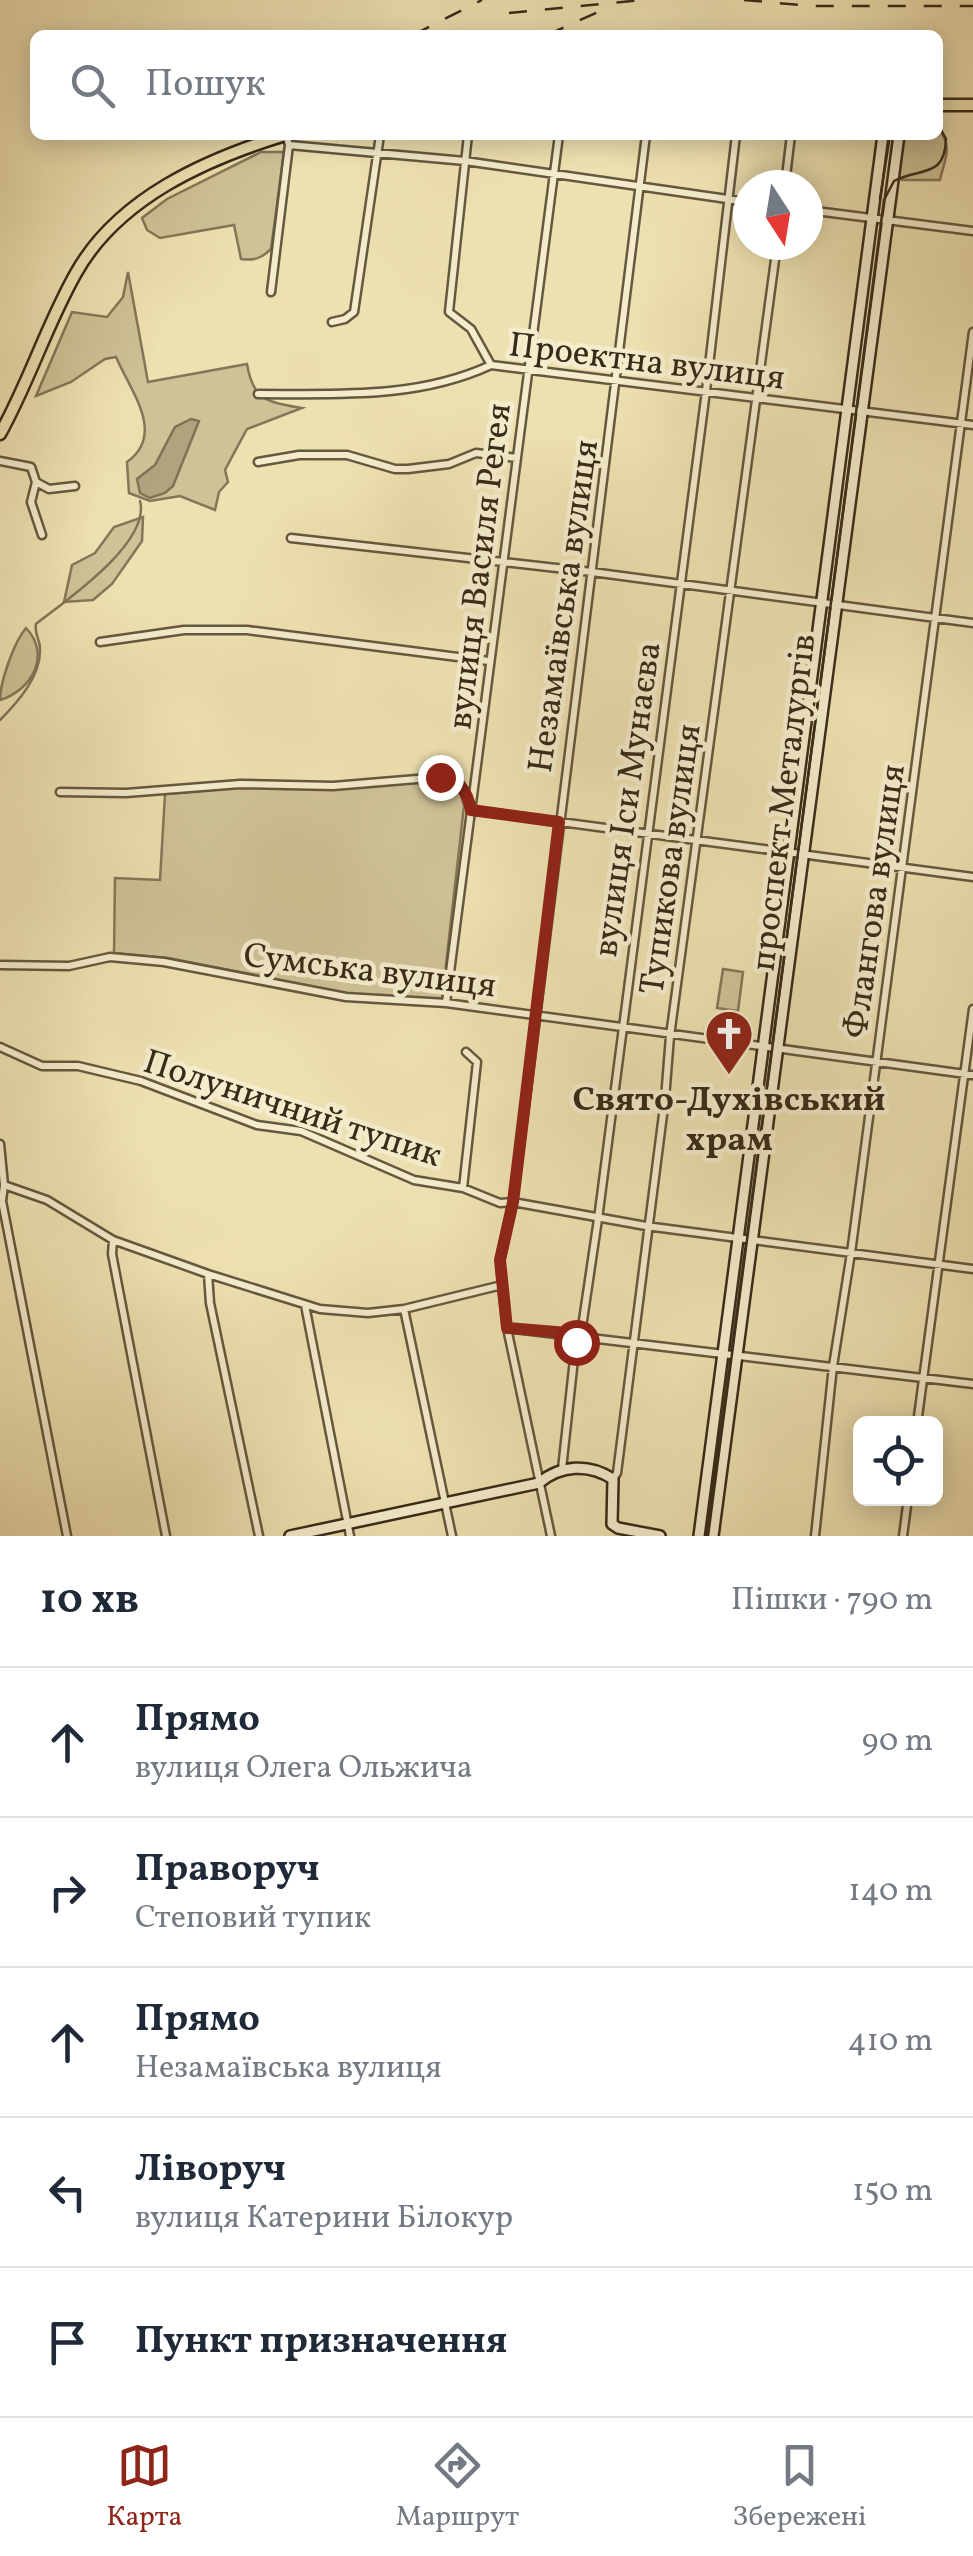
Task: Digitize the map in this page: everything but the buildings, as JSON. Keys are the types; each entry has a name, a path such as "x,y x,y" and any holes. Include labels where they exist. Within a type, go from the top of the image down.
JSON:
{"main road":[{"path":"943,105 973,105"},
{"path":"0,434 75,274 112,226 152,195 208,164 241,148 277,140"},
{"name":"проспект Металургів","path":"699,1536 882,140"},
{"name":"проспект Металургів","path":"713,1536 897,140"},
{"path":"290,1536 539,1483 562,1469 597,1470 613,1479 612,1524 660,1536"}],"street":[{"path":"271,292 286,140"},
{"path":"298,140 733,200"},
{"path":"332,322 354,312 379,140"},
{"path":"468,140 449,312 468,325 490,365"},
{"name":"вулиця Василя Регея","path":"446,1003 558,140"},
{"name":"Незамаївська вулиця","path":"551,1536 507,1328 500,1260 513,1202 646,140"},
{"name":"вулиця Іси Мунаєва","path":"562,1469 576,1342 598,1218 736,140"},
{"path":"787,170 790,140"},
{"path":"823,212 973,230"},
{"name":"Тупикова вулиця","path":"613,1479 617,1472 670,1036 775,260"},
{"name":"Флангова вулиця","path":"815,1536 833,1366 973,332"},
{"name":"Проектна вулиця","path":"258,394 390,391 448,382 490,365 973,426"},
{"path":"258,462 287,456 347,455 408,469 449,464 476,453 517,458"},
{"path":"0,461 31,467 36,482 31,502 42,535"},
{"path":"36,482 49,490 75,486"},
{"path":"292,538 504,561 973,623"},
{"path":"100,642 184,630 247,630 489,661"},
{"path":"60,792 126,793 240,784 333,786 440,777 460,784 471,810 973,877"},
{"name":"Сумська вулиця","path":"0,965 69,966 110,957 164,962 346,998 446,1003 969,1074"},
{"path":"918,1416 969,1074 973,1009"},
{"name":"Полуничний тупик","path":"0,1047 42,1066 78,1066 141,1081 257,1125 301,1131 414,1180 462,1188 500,1204 513,1202 646,1226 973,1269"},
{"path":"462,1188 476,1074 476,1062 466,1052"},
{"path":"0,1144 2,1201 67,1536"},
{"path":"4,1186 47,1200 112,1240 305,1305 368,1312 404,1309 502,1285"},
{"path":"112,1240 166,1536"},
{"path":"208,1274 210,1303 259,1536"},
{"path":"305,1305 350,1536"},
{"path":"404,1309 452,1536"},
{"path":"507,1328 973,1384"},
{"path":"903,1536 907,1506"}],"shaded area":[{"path":"943,135 947,148 940,180 902,180 897,176 902,140 943,140"},
{"path":"261,152 284,152 271,249 264,255 241,259 234,225 160,238 147,230 142,218 167,199"},
{"path":"128,272 148,382 247,364 253,386 264,398 302,408 247,429 225,470 228,482 219,492 215,510 180,496 150,501 129,493 127,462 144,439 145,426 116,357 105,359 71,382 36,396 72,312 107,317 123,297"},
{"path":"191,419 199,421 173,486 150,498 140,493 137,479 155,465 175,427"},
{"path":"143,517 142,541 112,584 93,600 64,602 72,565 95,553 114,527"},
{"path":"26,628 37,649 34,671 21,689 0,700 8,662"},
{"path":"445,780 459,788 464,806 442,1000 372,998 168,958 114,953 115,878 160,880 165,794"},
{"path":"723,969 743,972 738,1011 717,1008"}],"waterway":[{"path":"0,720 21,697 37,669 40,649 36,624 85,586 120,552 140,517 140,501"}],"tram line":[{"path":"708,1536 884,200 894,181 936,166 945,152 943,133"},
{"path":"880,199 889,140"}],"railway":[{"path":"423,30 482,0"},
{"path":"509,13 642,0"},
{"path":"744,0 812,6 973,6"},
{"path":"558,30 598,12"}],"place":[{"name":"Свято-Духівський храм","path":"729,1076"}],"route":[{"path":"440,777 460,784 471,810 559,822 513,1202 500,1260 507,1328 580,1334 576,1342"}]}
